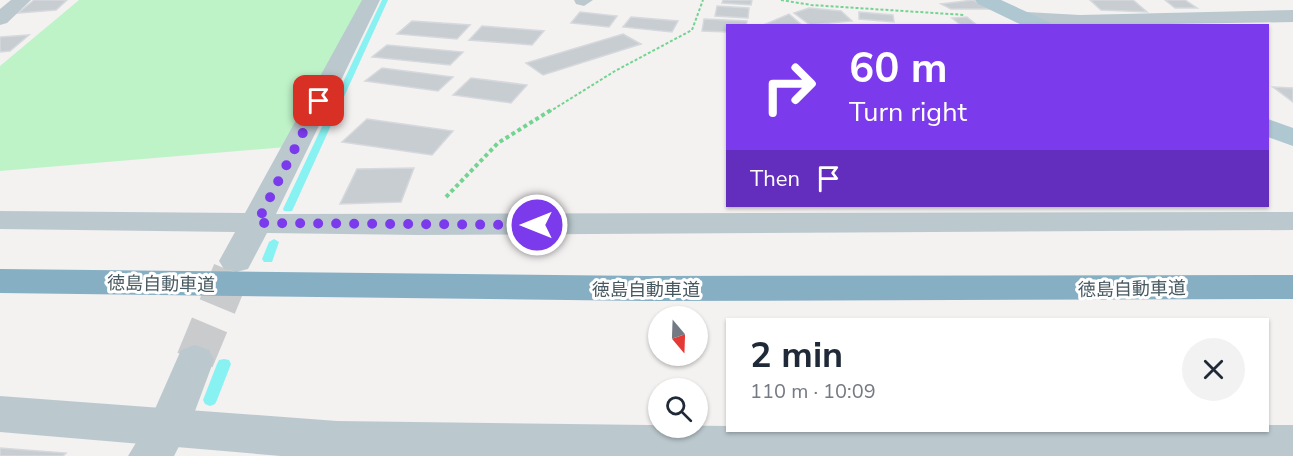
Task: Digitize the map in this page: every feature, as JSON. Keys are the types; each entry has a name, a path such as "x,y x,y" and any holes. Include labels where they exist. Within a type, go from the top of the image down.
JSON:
{"highway":[{"name":"徳島自動車道","path":"0,281 581,290 1089,290 1293,287"}],"main road":[{"path":"985,0 1034,22"},
{"path":"1269,127 1293,138"}],"street":[{"path":"0,19 22,0"},
{"path":"236,261 371,0"},
{"path":"1266,16 1293,30"},
{"path":"1034,22 1293,16"},
{"path":"0,220 419,225 1293,221"},
{"path":"159,442 195,360"},
{"path":"0,414 159,442 337,440 665,450 1293,445"}],"path":[{"path":"419,225 498,143 599,80 692,30 703,0"},
{"path":"781,0 811,5 969,15"}],"green space":[{"path":"79,0 364,0 286,147 0,171 0,66"}],"building":[{"path":"34,0 67,0 56,10 18,13"},
{"path":"723,0 752,0 751,5 722,3"},
{"path":"973,0 990,9 951,9 941,4"},
{"path":"1090,0 1133,0 1147,12 1101,10"},
{"path":"1165,0 1185,0 1197,8 1175,8"},
{"path":"717,6 749,8 748,18 715,16"},
{"path":"809,8 841,11 852,21 809,24 794,13"},
{"path":"580,12 617,16 609,27 571,23"},
{"path":"859,12 893,15 894,22 859,19"},
{"path":"789,14 801,24 766,24"},
{"path":"631,17 678,21 672,32 623,27"},
{"path":"967,17 976,24 960,24 952,18"},
{"path":"704,19 747,21 746,24 726,24 726,32 702,31"},
{"path":"412,21 470,25 457,39 397,34"},
{"path":"482,26 544,31 532,45 469,40"},
{"path":"623,34 641,44 543,75 526,63"},
{"path":"29,35 10,51 0,52 0,37"},
{"path":"387,45 463,52 450,65 372,57"},
{"path":"382,68 453,77 438,91 365,81"},
{"path":"471,78 527,85 511,103 453,95"},
{"path":"1273,87 1293,88 1293,102"},
{"path":"367,119 453,131 432,155 342,142"},
{"path":"414,168 401,202 340,204 357,169"},
{"path":"0,448 66,453 63,456 0,456"}],"waterway":[{"path":"288,209 385,0"},
{"path":"268,259 274,242"},
{"path":"210,400 224,364"}],"tunnel":[{"path":"195,360 236,261"}],"route":[{"path":"319,101 257,223 537,225"}]}
